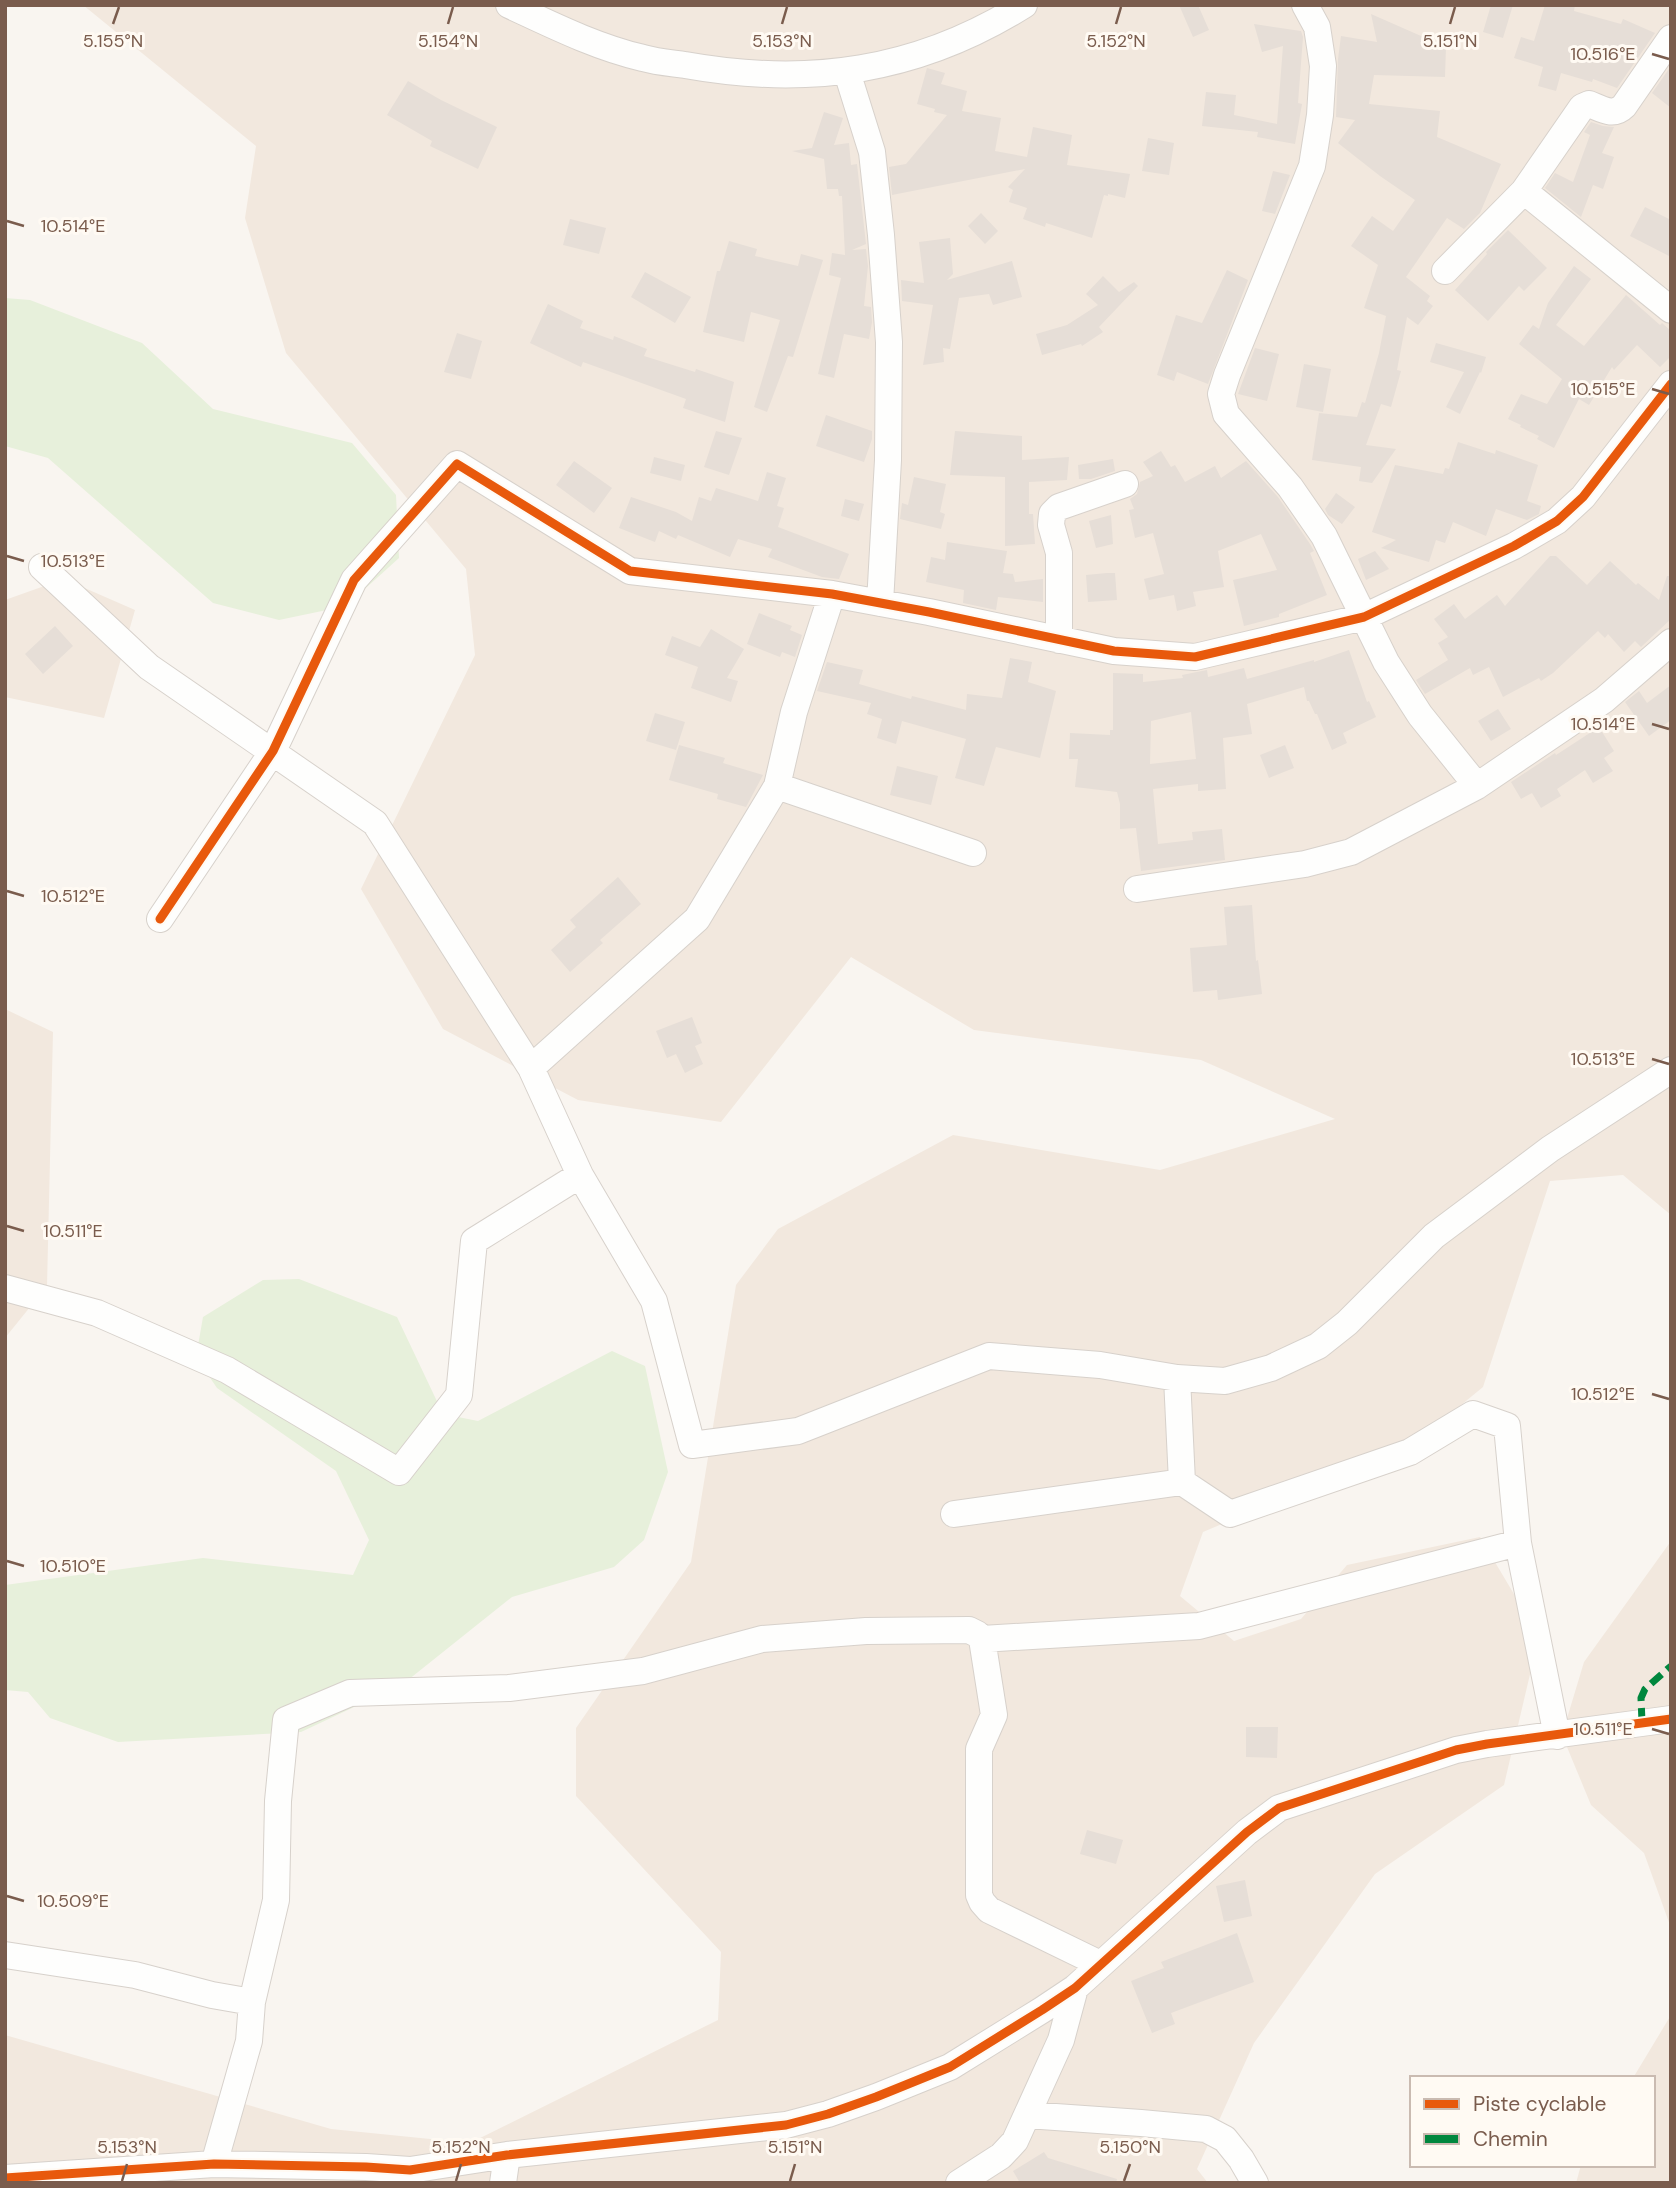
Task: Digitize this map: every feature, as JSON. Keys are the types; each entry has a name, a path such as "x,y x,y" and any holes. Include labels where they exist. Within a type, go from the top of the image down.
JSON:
{"street":[{"path":"509,5 578,36 643,58 711,70 779,76 847,72 885,65 965,37 1024,5"},
{"path":"1305,5 1317,27 1323,66 1321,115 1312,166 1221,394 1226,414 1290,487 1324,536 1386,662 1420,715 1478,786"},
{"path":"1445,271 1524,191 1582,107 1588,104 1613,113 1618,112 1671,38"},
{"path":"847,72 872,152 889,342 888,460 880,603"},
{"path":"1524,191 1671,310"},
{"path":"160,919 273,751 354,580 457,464 630,571 832,594 1114,651 1195,657 1364,617 1514,546 1557,521 1583,497 1671,384"},
{"path":"1059,640 1059,553 1051,525 1052,514 1059,507 1125,484"},
{"path":"42,567 149,667 375,823 531,1068 580,1175 654,1301 692,1445 798,1431 989,1356 1100,1365 1177,1378 1225,1381 1271,1368 1318,1346 1347,1323 1434,1236 1550,1149 1671,1070"},
{"path":"531,1068 697,919 777,786 793,712 832,594"},
{"path":"1137,888 1305,864 1351,852 1478,786 1604,701 1671,642"},
{"path":"777,786 973,853"},
{"path":"5,1288 96,1313 227,1370 398,1472 458,1395 474,1241 580,1175"},
{"path":"1177,1378 1182,1482"},
{"path":"954,1514 1182,1482 1230,1514 1410,1452 1473,1414 1507,1426 1518,1544 1557,1736"},
{"path":"982,1639 1199,1626 1518,1544"},
{"path":"199,2171 249,2041 251,2002 276,1900 278,1801 286,1720 351,1693 509,1688 629,1673 762,1639 866,1631 969,1630 982,1639 994,1716 979,1749 979,1895 989,1910 1100,1964"},
{"path":"5,2178 366,2167 406,2176 508,2155 786,2124 828,2114 950,2067 1075,1988 1247,1832 1279,1808 1456,1750 1671,1719"},
{"path":"5,1955 135,1975 251,2002"},
{"path":"959,2183 1001,2156 1015,2141 1061,2040 1075,1988"},
{"path":"1027,2115 1206,2129 1225,2139 1255,2183"},
{"path":"503,2183 508,2155"}],"shaded area":[{"path":"83,5 1671,5 1671,1215 1623,1175 1550,1181 1483,1387 1416,1442 1203,1532 1180,1596 1234,1641 1301,1619 1347,1565 1480,1537 1539,1636 1504,1785 1375,1874 1254,2043 1197,2169 1208,2183 5,2183 5,2035 331,2129 470,2143 718,2020 721,1952 576,1796 576,1728 691,1562 736,1285 778,1229 953,1135 1160,1170 1335,1119 1201,1060 974,1030 851,957 721,1122 578,1100 443,1029 361,889 475,655 466,569 286,353 245,218 256,146"},
{"path":"64,579 135,610 104,718 5,697 5,600"},
{"path":"5,1009 53,1032 47,1286 5,1338"},
{"path":"1671,1541 1671,1928 1644,1853 1591,1805 1562,1735 1584,1662"},
{"path":"1671,2015 1671,2183 1576,2183 1580,2167 1655,2167 1655,2076 1634,2076"}],"green space":[{"path":"5,298 30,300 142,343 213,409 352,443 396,495 399,558 346,606 279,620 213,603 48,458 5,446"},
{"path":"299,1279 397,1317 443,1414 478,1421 612,1351 645,1366 668,1472 644,1540 614,1567 512,1597 403,1684 301,1732 118,1742 50,1718 28,1692 5,1690 5,1585 203,1558 353,1575 369,1540 336,1471 217,1388 196,1357 203,1317 263,1280"}],"building":[{"path":"1179,5 1198,5 1209,30 1193,37"},
{"path":"1491,5 1513,5 1503,38 1483,32"},
{"path":"1545,5 1575,5 1574,11 1621,24 1623,19 1655,33 1617,88 1593,79 1592,82 1561,73 1556,91 1538,86 1543,67 1514,58 1521,37 1534,41"},
{"path":"1371,14 1446,47 1445,77 1374,75 1369,104 1440,111 1437,137 1501,164 1480,213 1464,229 1447,218 1406,277 1430,296 1427,301 1433,306 1418,325 1407,317 1397,370 1401,371 1391,407 1381,404 1366,445 1396,449 1372,483 1359,481 1361,467 1312,460 1319,413 1357,417 1362,402 1365,403 1386,316 1364,308 1378,265 1351,246 1372,216 1393,231 1415,200 1338,143 1355,120 1336,117 1341,36 1377,42"},
{"path":"1254,24 1301,31 1303,37 1298,103 1302,104 1295,144 1257,137 1258,132 1202,126 1206,92 1236,95 1234,115 1277,124 1283,46 1262,52"},
{"path":"1671,66 1671,108 1652,93"},
{"path":"927,68 945,73 941,84 967,91 962,111 1001,118 995,151 1027,157 1033,127 1072,135 1067,165 1130,174 1125,198 1104,195 1092,238 1046,223 1045,227 1023,219 1027,208 1009,202 1013,190 1008,187 1025,169 892,195 889,167 906,164 947,115 917,104"},
{"path":"408,81 497,127 478,169 430,146 432,141 387,115"},
{"path":"824,112 843,118 834,145 849,143 851,165 857,164 866,244 852,250 866,249 868,266 864,306 871,307 872,322 869,339 844,334 834,378 818,374 841,278 829,275 832,253 845,255 842,196 839,196 838,189 827,189 824,159 792,151 812,148"},
{"path":"1591,122 1614,127 1602,153 1614,157 1603,189 1593,185 1581,217 1545,188 1555,173 1573,182 1590,135 1584,132"},
{"path":"1148,138 1174,143 1169,175 1142,171"},
{"path":"1273,171 1290,175 1275,214 1262,211"},
{"path":"1645,207 1671,220 1671,257 1630,236"},
{"path":"981,213 998,231 985,244 968,226"},
{"path":"570,219 606,228 599,254 563,245"},
{"path":"1508,230 1547,268 1524,291 1519,286 1488,321 1455,290"},
{"path":"950,238 953,274 947,280 1012,261 1022,297 993,305 989,294 959,298 950,349 943,348 944,362 923,365 933,305 902,301 901,280 924,283 919,242"},
{"path":"729,241 757,249 755,256 798,266 801,254 823,260 793,357 788,356 767,412 754,407 780,320 751,312 744,342 703,332 717,271 720,271"},
{"path":"1574,266 1591,279 1556,325 1584,346 1626,295 1660,325 1662,323 1671,331 1671,356 1660,367 1637,345 1614,370 1612,367 1589,405 1579,399 1554,448 1537,439 1539,436 1508,419 1521,394 1547,404 1562,379 1519,344 1533,325 1539,329 1548,303"},
{"path":"1227,270 1248,280 1208,384 1177,372 1174,381 1157,375 1176,315 1202,323"},
{"path":"645,272 691,297 675,323 631,297"},
{"path":"1103,276 1119,292 1134,282 1138,286 1099,327 1103,332 1082,346 1081,344 1042,355 1036,334 1067,325 1098,305 1086,294"},
{"path":"548,304 583,321 580,328 613,340 614,336 647,349 644,356 734,382 725,422 683,408 686,399 583,362 581,367 530,343"},
{"path":"457,333 482,341 471,379 444,372"},
{"path":"1436,343 1486,357 1460,414 1446,407 1464,372 1430,362"},
{"path":"1255,348 1279,354 1267,401 1238,394"},
{"path":"1304,364 1331,369 1323,412 1296,407"},
{"path":"826,415 872,431 864,462 816,446"},
{"path":"716,431 742,438 729,475 704,467"},
{"path":"955,431 1022,436 1022,460 1069,457 1067,480 1029,482 1029,514 1033,514 1035,544 1005,546 1005,477 950,475"},
{"path":"1458,442 1495,454 1496,450 1538,465 1527,501 1541,506 1539,514 1527,520 1496,509 1486,536 1453,522 1445,543 1436,540 1429,562 1381,548 1396,540 1372,532 1395,465 1443,474 1445,468 1449,469"},
{"path":"1161,451 1171,467 1175,465 1185,482 1215,466 1221,478 1246,461 1278,497 1310,544 1314,551 1310,553 1327,595 1279,614 1279,617 1244,626 1233,580 1277,570 1261,534 1218,551 1224,587 1193,592 1196,606 1177,611 1174,595 1149,600 1144,579 1164,574 1153,533 1135,538 1129,510 1134,509 1130,499 1137,494 1140,482 1153,476 1143,462"},
{"path":"654,457 685,465 681,481 650,473"},
{"path":"1113,459 1115,471 1091,479 1079,479 1078,465"},
{"path":"574,461 612,488 594,513 556,485"},
{"path":"767,472 786,478 777,506 784,508 778,527 849,554 839,579 822,577 768,557 772,549 738,539 730,557 678,535 676,539 659,531 655,542 619,528 631,497 676,512 692,521 699,497 711,501 716,488 758,501"},
{"path":"914,477 946,484 940,512 945,514 941,529 900,519 902,503 908,505"},
{"path":"1336,493 1355,507 1342,524 1328,515 1325,509"},
{"path":"845,499 864,504 859,521 841,516"},
{"path":"1111,515 1113,544 1096,548 1089,521"},
{"path":"947,542 1007,551 1003,573 1013,574 1015,582 1043,579 1043,602 998,597 996,610 963,603 964,590 926,582 931,557 945,560"},
{"path":"1375,551 1389,569 1366,580 1358,559"},
{"path":"1550,556 1556,556 1587,585 1610,561 1636,585 1638,583 1659,600 1667,576 1671,576 1671,619 1641,647 1635,641 1624,652 1608,634 1605,638 1598,631 1553,673 1503,697 1489,667 1473,675 1470,668 1425,694 1416,680 1448,660 1438,643 1448,637 1434,619 1454,604 1465,619 1497,595 1505,606"},
{"path":"1115,573 1117,600 1088,602 1086,575"},
{"path":"759,613 792,626 790,630 802,635 795,657 782,652 780,657 747,644"},
{"path":"55,626 73,646 43,674 25,654"},
{"path":"711,629 744,649 727,678 738,681 731,702 691,688 698,667 665,655 672,636 700,647"},
{"path":"1349,650 1367,702 1369,701 1376,717 1343,733 1347,743 1332,750 1317,714 1307,701 1304,687 1247,704 1252,734 1223,738 1226,789 1198,791 1198,784 1153,789 1158,844 1193,840 1192,832 1222,829 1225,860 1141,871 1136,828 1120,829 1117,792 1075,787 1078,759 1069,759 1070,733 1110,735 1110,730 1113,730 1113,673 1143,674 1143,682 1183,678 1182,675 1207,670 1208,677 1244,668 1247,679","holes":["1191,712 1196,759 1150,764 1151,721"]},
{"path":"1010,658 1032,662 1028,682 1056,691 1040,758 996,747 984,786 955,778 966,739 902,721 896,744 877,738 882,719 867,714 871,703 817,691 827,662 863,670 859,684 911,699 912,696 966,710 967,694 1002,698"},
{"path":"1671,685 1671,720 1649,736 1625,702 1639,691 1647,703"},
{"path":"1498,709 1511,729 1491,741 1478,721"},
{"path":"655,713 685,722 676,750 646,741"},
{"path":"1599,727 1614,751 1604,758 1613,771 1593,783 1585,770 1557,789 1561,796 1541,808 1532,793 1521,799 1511,782"},
{"path":"679,745 725,758 723,763 763,775 746,807 717,799 718,794 669,780"},
{"path":"1285,745 1294,768 1269,778 1260,755"},
{"path":"897,766 938,776 931,805 890,795"},
{"path":"618,877 641,904 600,940 603,943 570,972 551,950 576,927 570,920"},
{"path":"1252,905 1256,961 1258,960 1262,994 1218,1000 1217,990 1193,992 1190,948 1227,945 1224,907"},
{"path":"692,1017 702,1043 695,1046 703,1064 685,1073 676,1054 667,1058 656,1031"},
{"path":"1246,1727 1278,1727 1277,1758 1246,1757"},
{"path":"1087,1830 1123,1840 1116,1864 1080,1854"},
{"path":"1245,1880 1252,1916 1224,1922 1216,1886"},
{"path":"1237,1933 1254,1982 1171,2013 1175,2024 1152,2033 1131,1981 1164,1968 1161,1962"},
{"path":"1044,2152 1048,2158 1117,2179 1116,2183 1020,2183 1013,2171"}],"marked path":[{"path":"1642,1722 1641,1698 1645,1689 1671,1666"}],"cycle path":[{"path":"160,919 273,751 354,580 457,464 630,571 832,594 1114,651 1195,657 1364,617 1514,546 1557,521 1583,497 1671,384"},
{"path":"5,2178 214,2164 410,2170 507,2155 786,2125 828,2114 950,2067 1075,1988 1247,1832 1279,1808 1456,1750 1671,1719"}]}
